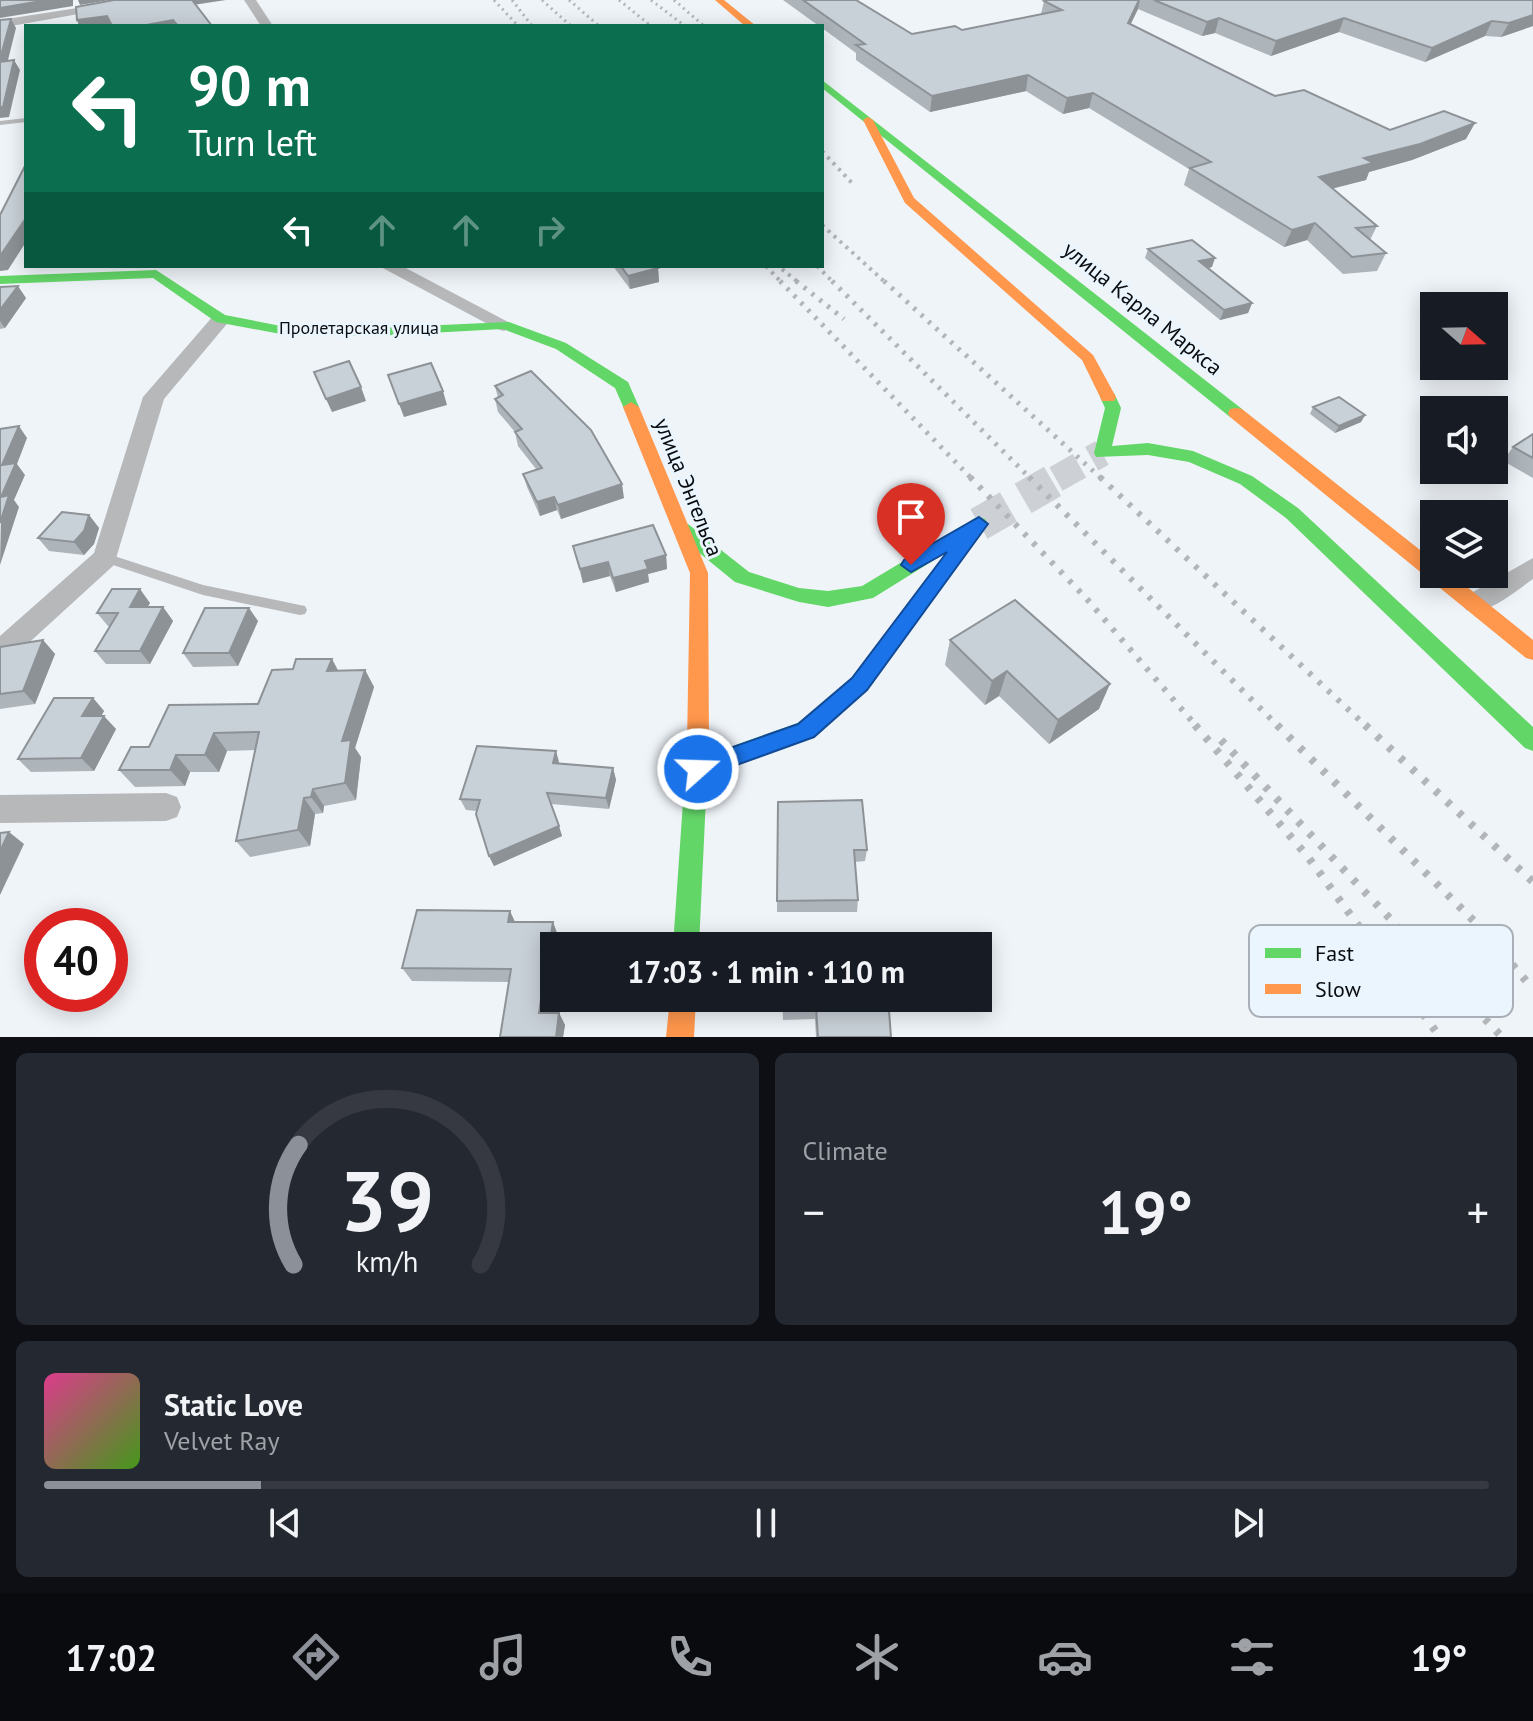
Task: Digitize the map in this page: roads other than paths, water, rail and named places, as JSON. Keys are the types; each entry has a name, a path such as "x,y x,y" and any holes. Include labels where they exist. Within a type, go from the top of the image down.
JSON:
{"street":[{"path":"0,24 151,0"},
{"path":"250,0 266,24"},
{"path":"719,0 749,24"},
{"name":"улица Карла Маркса","path":"824,85 1420,559"},
{"path":"868,120 909,200 1088,358 1113,408 1102,453 1148,449 1193,457 1246,480 1292,513 1533,741"},
{"path":"392,268 504,325"},
{"name":"Пролетарская улица","path":"0,280 155,270 221,319 286,331 374,332 504,325 561,346 622,385"},
{"path":"0,652 105,558 154,397 221,319"},
{"name":"улица Энгельса","path":"622,385 699,573 698,769 687,932"},
{"path":"680,527 742,577 799,595 828,599 866,593 979,524 859,684 806,730 698,769"},
{"path":"1475,603 1533,567"},
{"name":"улица Карла Маркса","path":"1456,588 1533,652"},
{"path":"0,809 166,807"},
{"path":"680,1037 682,1012"}],"lane":[{"path":"0,123 24,120"},
{"path":"105,558 203,590 300,610"}],"tunnel":[{"path":"1056,479 1102,453"},
{"path":"979,524 1060,477"}],"railway":[{"path":"494,0 516,24"},
{"path":"512,0 530,24"},
{"path":"542,0 569,24"},
{"path":"569,0 597,24"},
{"path":"619,0 649,24"},
{"path":"651,0 682,24"},
{"path":"674,0 702,24"},
{"path":"824,153 852,183"},
{"path":"824,227 886,283"},
{"path":"768,268 782,283"},
{"path":"819,268 832,281"},
{"path":"782,269 799,283"},
{"path":"780,281 972,479"},
{"path":"796,281 844,319"},
{"path":"832,281 1031,479"},
{"path":"884,281 1102,479"},
{"path":"970,477 1086,598 1197,727"},
{"path":"1100,477 1367,727"},
{"path":"1031,479 1277,725"},
{"path":"1195,725 1308,857 1358,925"},
{"path":"1277,725 1478,925"},
{"path":"1365,725 1533,882"},
{"path":"1221,740 1396,925"},
{"path":"1513,966 1533,989"},
{"path":"1425,1017 1440,1037"},
{"path":"1483,1017 1502,1037"}]}
